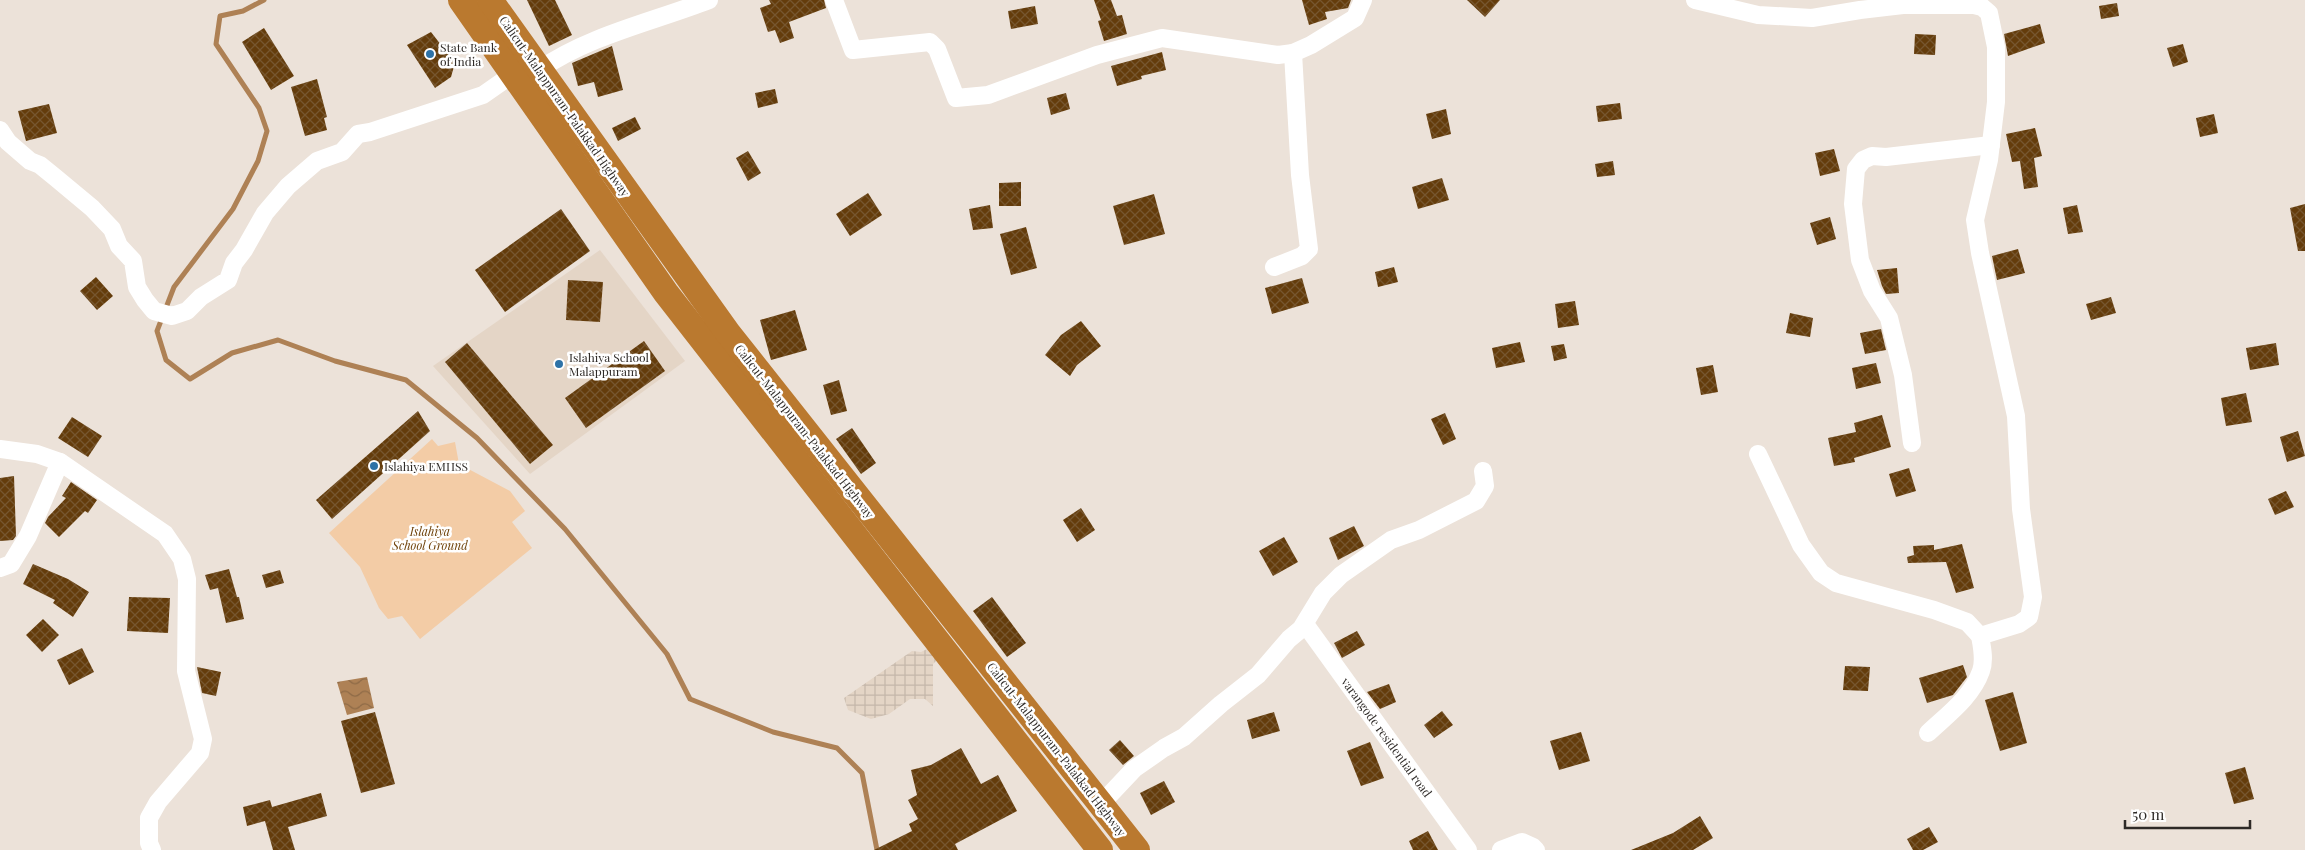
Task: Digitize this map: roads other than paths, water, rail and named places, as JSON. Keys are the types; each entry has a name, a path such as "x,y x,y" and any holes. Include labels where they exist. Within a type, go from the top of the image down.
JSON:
{"highway":[{"name":"Calicut-Malappuram-Palakkad Highway","path":"461,0 666,292 1100,850"},
{"name":"Calicut-Malappuram-Palakkad Highway","path":"490,0 728,333 1137,850"}],"street":[{"path":"539,70 558,57 599,38 710,0"},
{"path":"834,0 854,50 930,42 937,49 956,98 988,95 1097,55 1162,38 1278,55 1293,53 1311,45 1355,18 1363,0"},
{"path":"1695,0 1758,15 1812,18 1904,5 1974,5 1988,3 1996,47 1996,102 1991,145 1975,220 1980,253 2016,416 2021,509 2032,597 2029,618 2020,624 1980,636"},
{"path":"1274,267 1302,256 1309,249 1300,176 1293,53"},
{"path":"0,130 8,142 30,161 40,165 92,208 112,229 119,246 133,261 137,287 154,310 172,316 187,311 202,297 228,280 234,262 244,250 265,213 288,186 317,161 342,152 358,134 370,132 483,95 513,74"},
{"path":"1912,444 1902,375 1889,318 1872,290 1860,260 1853,204 1856,169 1863,160 1872,156 1886,157 1991,145"},
{"path":"0,449 38,454 60,462 165,534 182,559 188,579 186,671 203,740 200,753 158,802 149,818 152,850"},
{"path":"1758,454 1801,545 1820,573 1836,583 1934,610 1967,622 1980,636 1983,654 1982,671 1966,697 1928,733"},
{"path":"0,568 11,564 28,536 60,462"},
{"path":"1101,804 1134,769 1164,748 1184,737 1221,704 1258,675 1289,639 1305,624 1323,593 1341,575 1391,540 1419,530 1476,501 1485,486 1483,471"},
{"name":"varangode residential road","path":"1305,624 1468,850"},
{"path":"1501,850 1522,842 1536,850"}],"water":[{"path":"367,677 374,708 347,715 337,682"}],"waterway":[{"path":"264,0 243,11 220,16 216,44 259,108 267,131 258,161 233,209 174,287 157,331 166,360 190,379 232,353 278,340 335,361 406,380 477,438 565,529 667,654 690,699 773,732 837,748 862,773 877,850"}],"place":[{"name":"State Bank of India","path":"430,54"},
{"name":"Islahiya School Malappuram","path":"559,364"},
{"name":"Islahiya EMHSS","path":"374,466"}],"park label":[{"name":"Islahiya School Ground","path":"430,538"}]}
